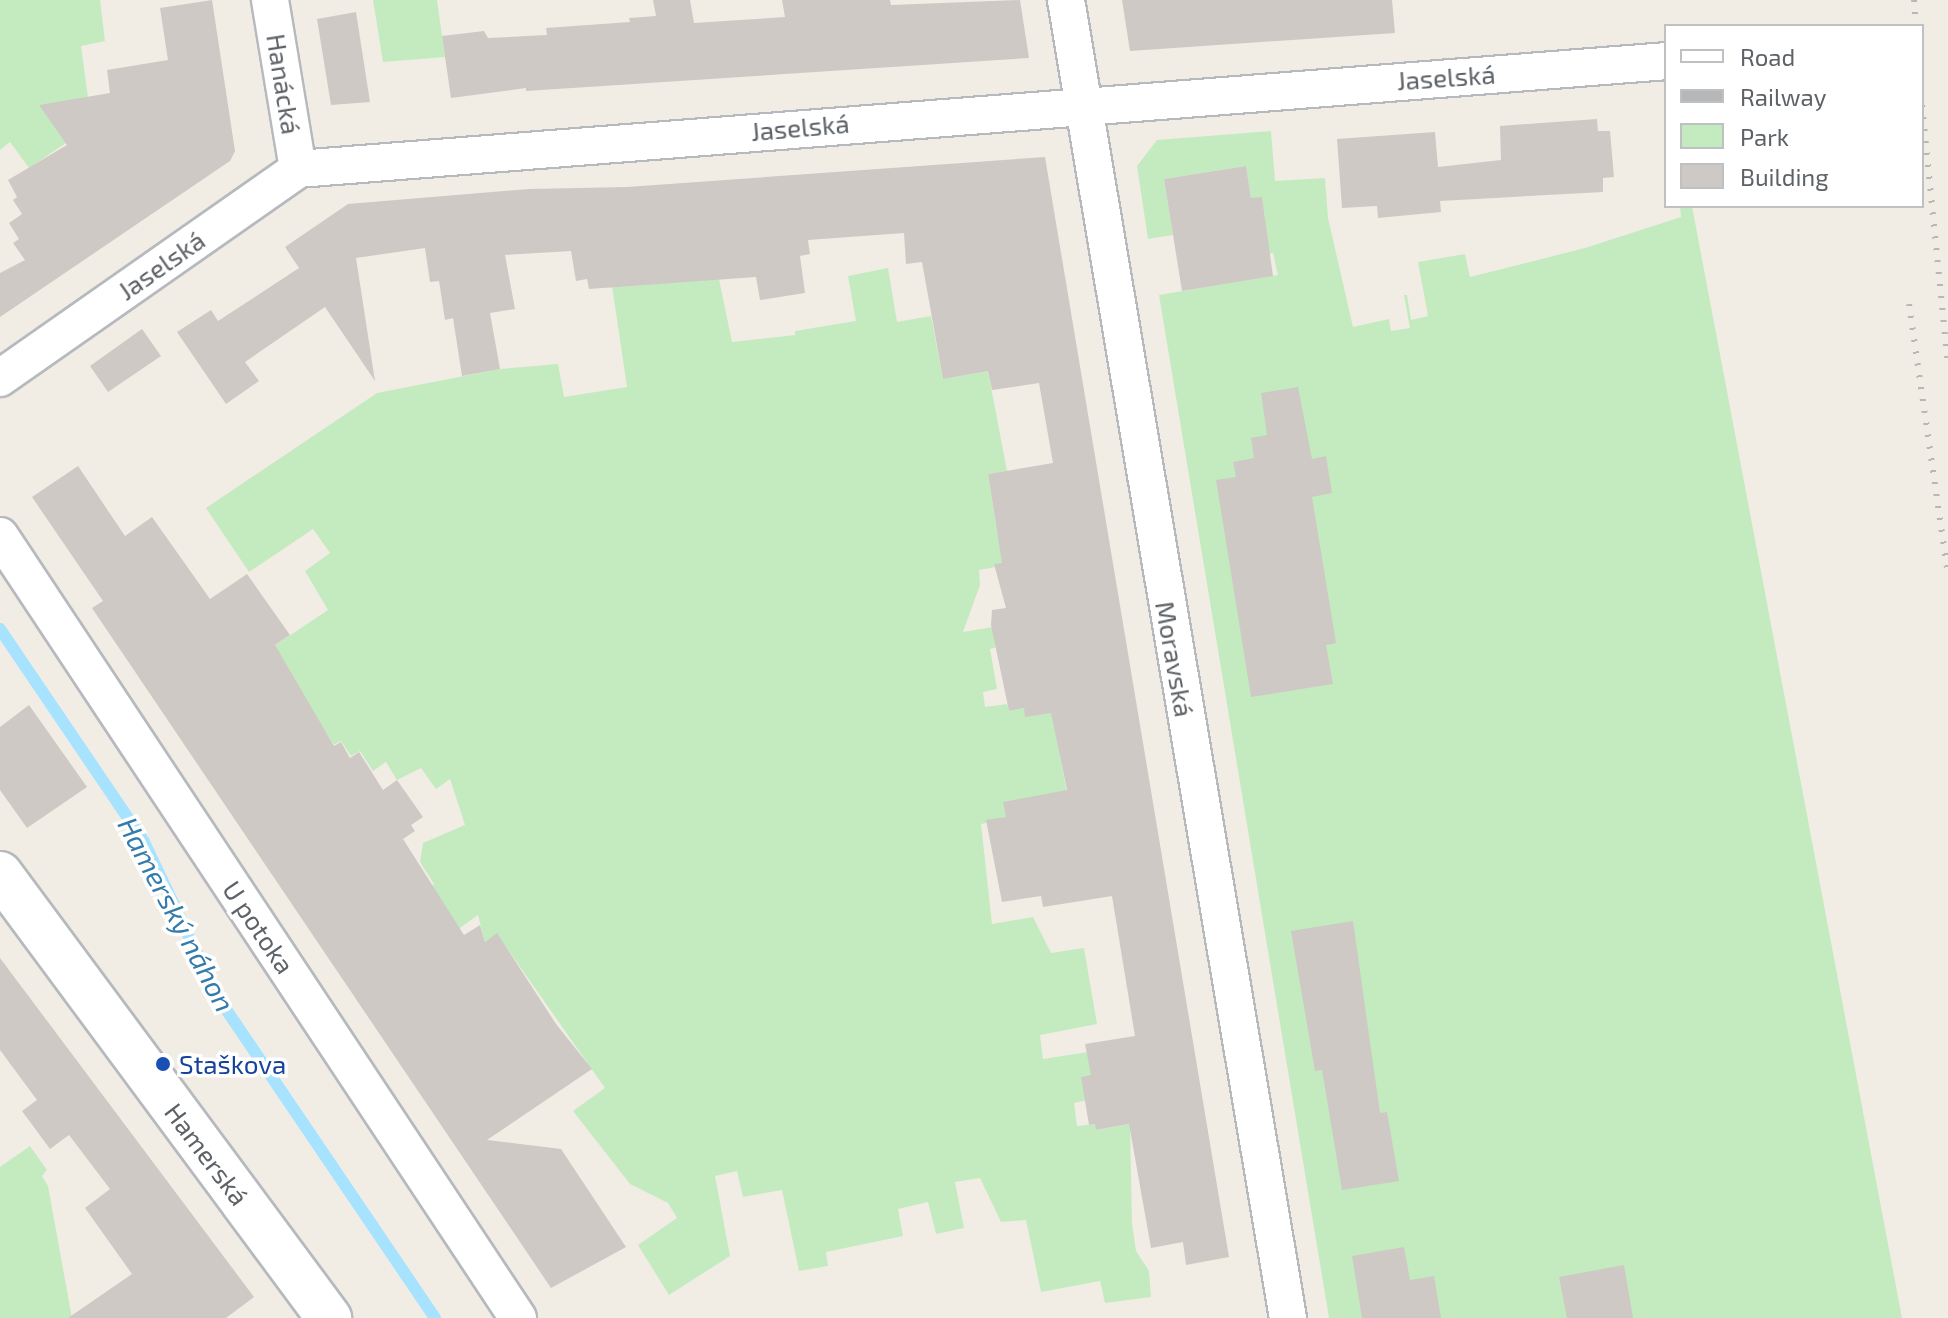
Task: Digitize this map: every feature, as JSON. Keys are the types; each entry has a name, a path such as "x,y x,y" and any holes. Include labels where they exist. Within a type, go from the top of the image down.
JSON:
{"street":[{"name":"Hanácká","path":"270,0 298,169"},
{"name":"Moravská","path":"1066,0 1081,104 1288,1318"},
{"name":"Jaselská","path":"0,378 298,169 1081,104 1664,61"},
{"name":"U potoka","path":"0,536 518,1318"},
{"name":"Hamerská","path":"0,874 329,1318"}],"green space":[{"path":"0,0 100,0 105,41 81,46 88,97 66,143 29,168 10,142 0,150"},
{"path":"373,0 437,0 445,57 383,62"},
{"path":"1271,131 1275,181 1325,178 1328,218 1353,327 1389,319 1391,331 1410,328 1404,295 1407,295 1411,320 1428,316 1418,262 1465,254 1470,277 1585,248 1681,217 1680,208 1692,208 1902,1318 1329,1318 1159,295 1278,275 1273,253 1259,255 1254,221 1265,219 1262,198 1251,198 1246,166 1164,179 1173,235 1148,239 1137,166 1157,140"},
{"path":"888,268 897,322 931,316 943,379 988,371 1007,471 988,474 997,532 1034,560 979,570 980,585 963,632 993,627 997,647 990,649 997,689 983,692 985,707 1007,704 1009,711 1024,708 1052,713 1067,794 1009,819 981,824 992,924 1033,917 1051,953 1084,948 1097,1024 1040,1035 1043,1059 1088,1052 1098,1098 1074,1103 1077,1126 1095,1124 1097,1130 1130,1124 1132,1223 1136,1251 1149,1271 1151,1297 1105,1303 1100,1281 1041,1292 1026,1220 1001,1222 980,1178 955,1182 964,1228 936,1234 928,1202 898,1209 903,1236 826,1252 828,1266 799,1271 782,1190 743,1197 737,1171 715,1176 730,1256 669,1295 638,1245 677,1218 668,1203 630,1184 573,1111 605,1088 497,934 485,942 478,915 439,943 421,892 434,884 420,862 423,843 465,825 450,779 436,789 421,768 397,780 386,762 373,771 360,751 351,756 341,741 334,745 271,648 328,610 305,571 330,553 313,529 249,572 206,508 377,393 500,369 558,364 564,397 627,387 612,286 719,279 732,342 795,335 795,331 856,321 848,276"},
{"path":"30,1146 47,1170 42,1176 48,1186 72,1318 0,1318 0,1167"}],"building":[{"path":"212,0 235,151 230,161 0,317 0,273 25,260 13,243 19,239 9,223 22,214 13,200 17,197 8,180 67,145 39,105 110,93 107,70 168,60 160,8"},
{"path":"653,0 690,0 694,23 785,17 782,0 890,0 891,5 1020,0 1029,58 526,91 526,88 451,98 442,36 484,31 488,38 547,35 546,28 630,22 629,18 656,16"},
{"path":"1122,0 1392,0 1395,33 1130,51"},
{"path":"356,12 370,102 331,105 317,19"},
{"path":"1597,119 1598,131 1610,131 1614,177 1603,178 1603,192 1440,201 1441,212 1378,218 1377,206 1342,208 1337,139 1435,132 1438,167 1501,160 1500,126"},
{"path":"1045,157 1229,1257 1186,1265 1183,1242 1151,1248 1129,1124 1096,1130 1095,1124 1089,1125 1081,1077 1091,1075 1085,1044 1135,1036 1112,896 1043,907 1041,896 1002,902 986,820 1006,817 1003,802 1067,790 1051,713 1025,717 1024,708 1009,711 991,625 992,610 1006,608 994,564 1002,563 988,474 1053,463 1039,383 992,390 988,371 943,379 922,262 906,264 904,233 808,240 810,254 800,256 805,293 760,300 756,277 589,289 587,279 576,281 571,251 505,255 515,309 490,313 500,369 462,376 453,318 445,320 439,281 430,282 425,248 356,258 375,381 325,307 245,362 259,381 226,404 177,332 211,310 218,321 299,268 285,247 348,204 529,189 627,187"},
{"path":"1246,166 1251,198 1262,197 1273,276 1182,291 1164,179"},
{"path":"142,329 161,356 108,392 90,366"},
{"path":"1298,387 1312,459 1326,456 1332,493 1312,497 1336,643 1326,645 1333,684 1251,697 1216,480 1236,477 1233,462 1254,458 1251,438 1267,435 1261,393"},
{"path":"78,466 125,536 152,517 210,599 247,574 290,635 275,645 334,746 341,742 350,758 359,752 383,790 397,780 423,817 411,825 415,831 403,839 464,935 480,925 485,942 497,933 556,1024 592,1069 487,1140 561,1149 626,1247 551,1288 92,608 103,601 32,497"},
{"path":"29,705 87,787 27,828 0,790 0,727"},
{"path":"1353,921 1380,1113 1387,1112 1399,1181 1342,1190 1322,1070 1315,1071 1291,931"},
{"path":"0,958 254,1297 226,1318 68,1318 132,1274 85,1208 110,1189 69,1135 50,1149 22,1111 37,1100 0,1050"},
{"path":"1404,1247 1410,1280 1434,1276 1441,1318 1362,1318 1352,1256"},
{"path":"1624,1265 1633,1318 1567,1318 1559,1277"}],"waterway":[{"name":"Hamerský náhon","path":"0,629 144,842 219,999 435,1318"}],"railway":[{"path":"1914,0 1916,24"},
{"path":"1924,125 1948,364"},
{"path":"1909,304 1948,575"}],"place":[{"name":"Staškova","path":"163,1064"}]}
